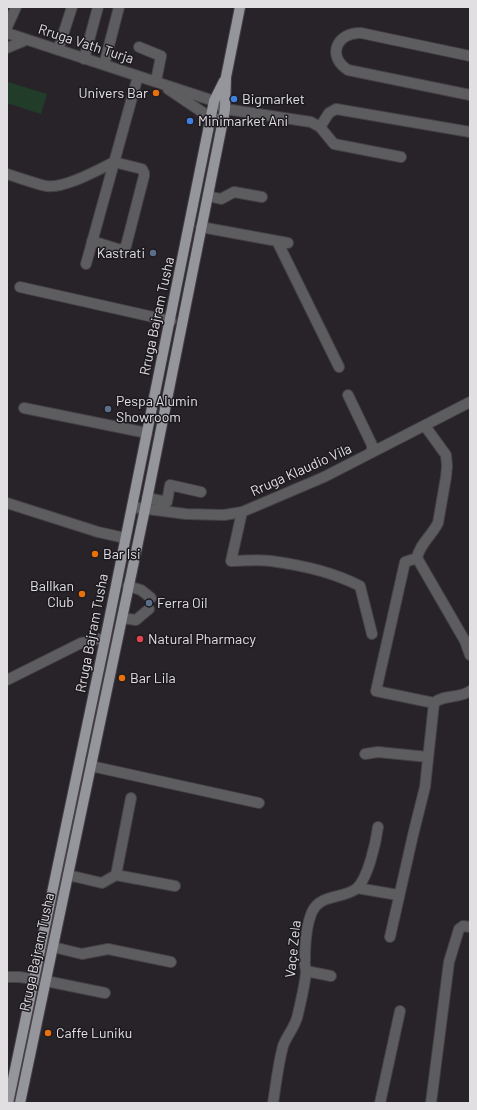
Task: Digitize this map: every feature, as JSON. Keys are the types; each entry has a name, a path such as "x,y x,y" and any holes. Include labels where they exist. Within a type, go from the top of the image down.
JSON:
{"main road":[{"name":"Rruga Bajram Tusha","path":"20,1103 145,509 208,196 225,110 226,77 240,7"},
{"name":"Rruga Bajram Tusha","path":"8,1103 10,1082 34,979 105,640 214,100 226,77"},
{"path":"34,979 46,981"}],"street":[{"path":"7,27 16,7"},
{"path":"58,50 72,7"},
{"path":"84,59 98,7"},
{"path":"104,65 119,7"},
{"path":"470,56 352,32 339,41 335,53 338,62 348,70 470,95"},
{"name":"Rruga Vath Turja","path":"7,33 214,100"},
{"path":"7,48 26,40"},
{"path":"139,47 161,56 156,81"},
{"path":"86,264 138,76"},
{"name":"Rruga Vath Turja","path":"156,81 211,118"},
{"path":"214,100 225,110 311,122 320,127 334,144 401,157"},
{"path":"320,127 329,113 336,109 470,132"},
{"path":"211,118 223,120"},
{"path":"7,174 48,186 60,185 90,175 114,162 142,169 144,173 126,246 121,250 92,242"},
{"path":"208,196 221,199 234,192 262,196"},
{"path":"201,227 282,242 339,367"},
{"path":"20,287 170,321"},
{"path":"348,395 372,445 372,452"},
{"name":"Rruga Klaudio Vila","path":"132,507 186,514 224,515 242,512 324,477 470,402"},
{"path":"24,408 147,433"},
{"path":"425,426 446,455 447,466 438,523 434,531 421,546 417,558 467,640 470,655"},
{"path":"147,498 167,502 170,485 201,492"},
{"path":"7,503 98,532 125,538"},
{"path":"242,512 231,561 270,561 310,568 343,577 360,586 372,634"},
{"path":"417,558 404,562 376,691 434,703 442,698 461,695 470,691"},
{"path":"128,586 141,590 151,598"},
{"path":"122,618 136,620 149,609"},
{"path":"7,680 81,643 98,639 105,640"},
{"path":"390,937 398,895 425,787 434,703"},
{"path":"365,754 378,752 428,757"},
{"path":"91,766 259,803"},
{"path":"116,875 131,798"},
{"path":"378,827 370,862 357,888 398,895"},
{"path":"68,875 102,883 116,875 175,886"},
{"name":"Vaçe Zela","path":"273,1103 283,1047 298,1015 306,971 304,962 307,931 312,913 321,901 341,896 357,888"},
{"path":"431,1103 450,962 459,929 463,926 470,927"},
{"path":"53,947 82,954 108,949 170,962"},
{"path":"306,971 331,976"},
{"path":"7,977 34,979"},
{"path":"46,981 105,993"},
{"path":"380,1103 400,1011"},
{"path":"10,1082 24,1085"}],"green space":[{"path":"8,82 47,94 41,114 7,103"}],"place":[{"name":"Univers Bar","path":"156,93"},
{"name":"Bigmarket","path":"234,99"},
{"name":"Minimarket Ani","path":"190,121"},
{"name":"Kastrati","path":"153,253"},
{"name":"Pespa Alumin Showroom","path":"108,409"},
{"name":"Bar Isi","path":"95,554"},
{"name":"Ballkan Club","path":"82,594"},
{"name":"Ferra Oil","path":"149,603"},
{"name":"Natural Pharmacy","path":"140,639"},
{"name":"Bar Lila","path":"122,678"},
{"name":"Caffe Luniku","path":"48,1033"}]}
